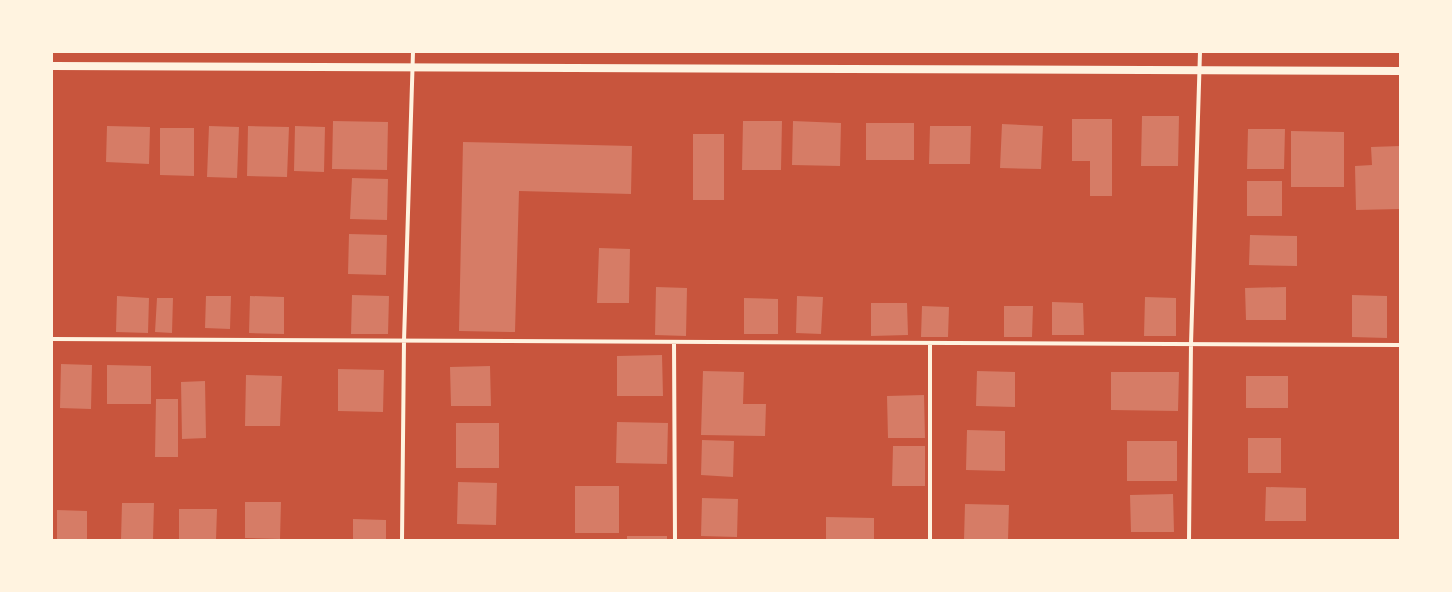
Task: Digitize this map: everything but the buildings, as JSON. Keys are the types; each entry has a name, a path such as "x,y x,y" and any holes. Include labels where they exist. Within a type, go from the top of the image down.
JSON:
{"main road":[{"path":"52,66 1400,71"}],"street":[{"path":"402,540 404,341 413,52"},
{"path":"1189,540 1191,344 1200,52"},
{"path":"52,339 1400,345"},
{"path":"674,342 675,540"},
{"path":"930,343 930,540"}]}
